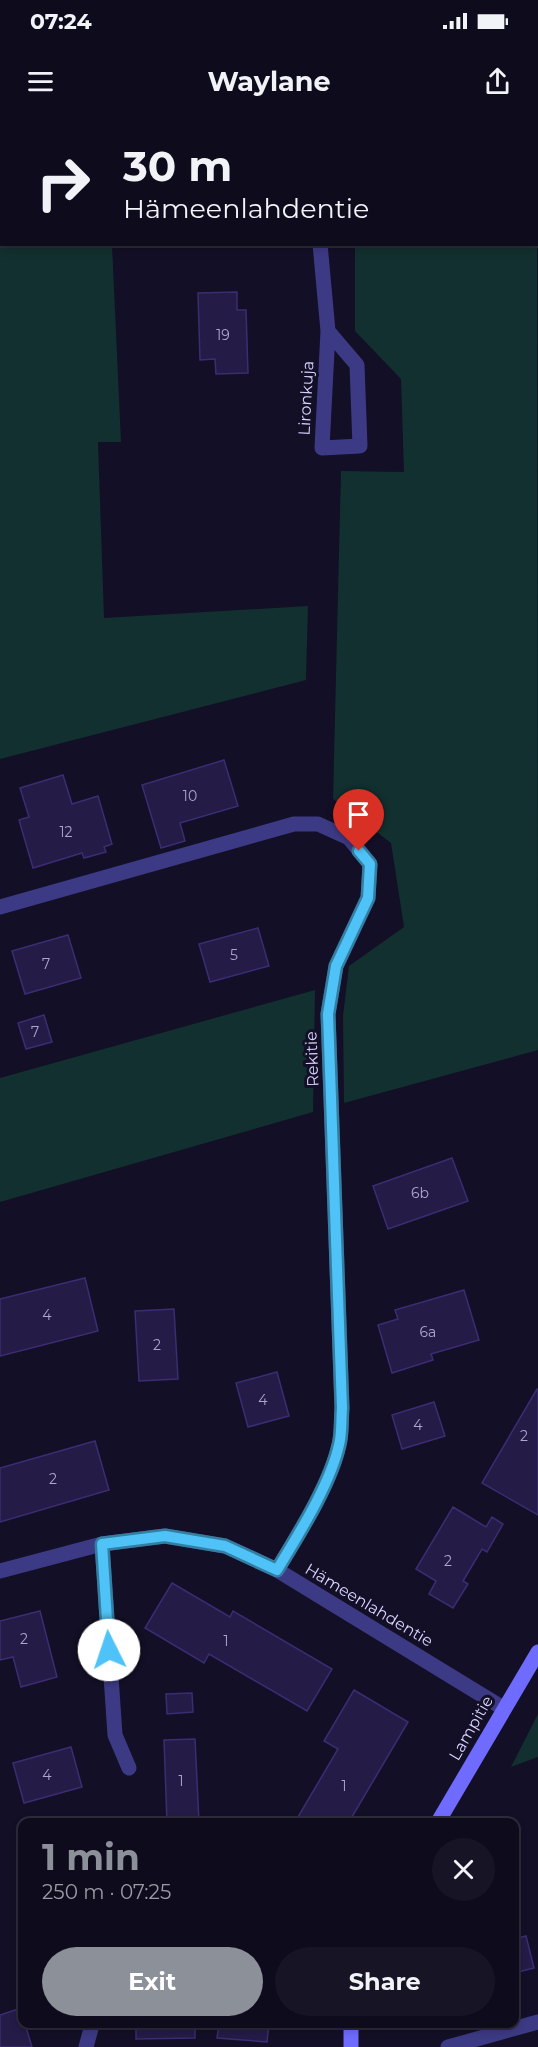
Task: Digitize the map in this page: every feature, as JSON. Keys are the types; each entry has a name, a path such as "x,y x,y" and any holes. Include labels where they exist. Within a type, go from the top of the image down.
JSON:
{"street":[{"name":"Lironkuja","path":"320,246 327,332 322,448 360,446 357,365 327,332"},
{"name":"Rekitie","path":"0,907 294,824 318,824 349,838 370,864 368,898 336,966 328,1014 342,1408 340,1443 333,1467 297,1538 277,1570"},
{"name":"Hämeenlahdentie","path":"0,1571 102,1544 165,1536 225,1546 277,1570 503,1708"},
{"path":"102,1544 115,1736 129,1768"},
{"name":"Lampitie","path":"440,1818 538,1652"},
{"path":"519,2027 538,2022"},
{"path":"86,2047 91,2028"},
{"path":"351,2028 351,2047"},
{"path":"448,2047 516,2028"}],"green space":[{"path":"0,246 112,246 121,442 98,442 104,618 308,606 306,680 0,759"},
{"path":"355,246 537,246 538,1050 344,1103 343,1016 349,966 404,927 391,843 333,799 341,471 404,472 401,379 355,331"},
{"path":"315,990 313,1112 0,1202 0,1078"},
{"path":"538,1714 538,1757 511,1767"}],"building":[{"path":"237,292 237,310 246,310 248,373 216,374 215,359 200,360 198,293"},
{"path":"224,760 238,806 180,823 185,841 161,848 142,785"},
{"path":"63,775 72,804 98,796 112,844 104,847 106,852 84,858 82,853 33,868 19,820 29,817 20,788"},
{"path":"258,928 269,966 210,982 199,944"},
{"path":"68,935 81,978 25,994 12,951"},
{"path":"44,1015 52,1042 26,1049 18,1023"},
{"path":"452,1158 468,1201 388,1229 373,1186"},
{"path":"85,1278 98,1331 0,1356 0,1299"},
{"path":"464,1290 479,1340 431,1354 433,1360 392,1373 378,1325 398,1319 395,1310"},
{"path":"174,1309 178,1379 139,1381 135,1311"},
{"path":"277,1372 289,1416 248,1427 236,1383"},
{"path":"538,1390 538,1515 482,1483"},
{"path":"434,1402 445,1436 402,1449 392,1415"},
{"path":"95,1441 109,1490 0,1522 0,1468"},
{"path":"453,1507 486,1527 492,1517 503,1524 487,1552 482,1549 463,1581 468,1584 453,1608 429,1594 436,1581 416,1569"},
{"path":"172,1583 230,1617 233,1611 332,1669 307,1711 209,1654 204,1663 145,1628"},
{"path":"40,1611 57,1677 21,1687 13,1657 0,1660 0,1621"},
{"path":"354,1690 408,1722 351,1818 297,1818 338,1749 324,1741"},
{"path":"192,1693 193,1712 167,1714 166,1694"},
{"path":"195,1739 199,1818 167,1818 164,1740"},
{"path":"71,1747 82,1787 24,1803 13,1763"},
{"path":"526,1936 534,1968 519,1972 519,1938"},
{"path":"18,2009 18,2028 26,2028 32,2047 0,2047 0,2015"},
{"path":"136,2028 195,2028 195,2038 136,2039"},
{"path":"218,2028 269,2028 267,2042 217,2038"}],"route":[{"path":"109,1650 102,1544 165,1536 225,1546 277,1570 297,1538 333,1467 340,1443 342,1408 328,1014 336,966 368,898 370,864 359,851"}]}
